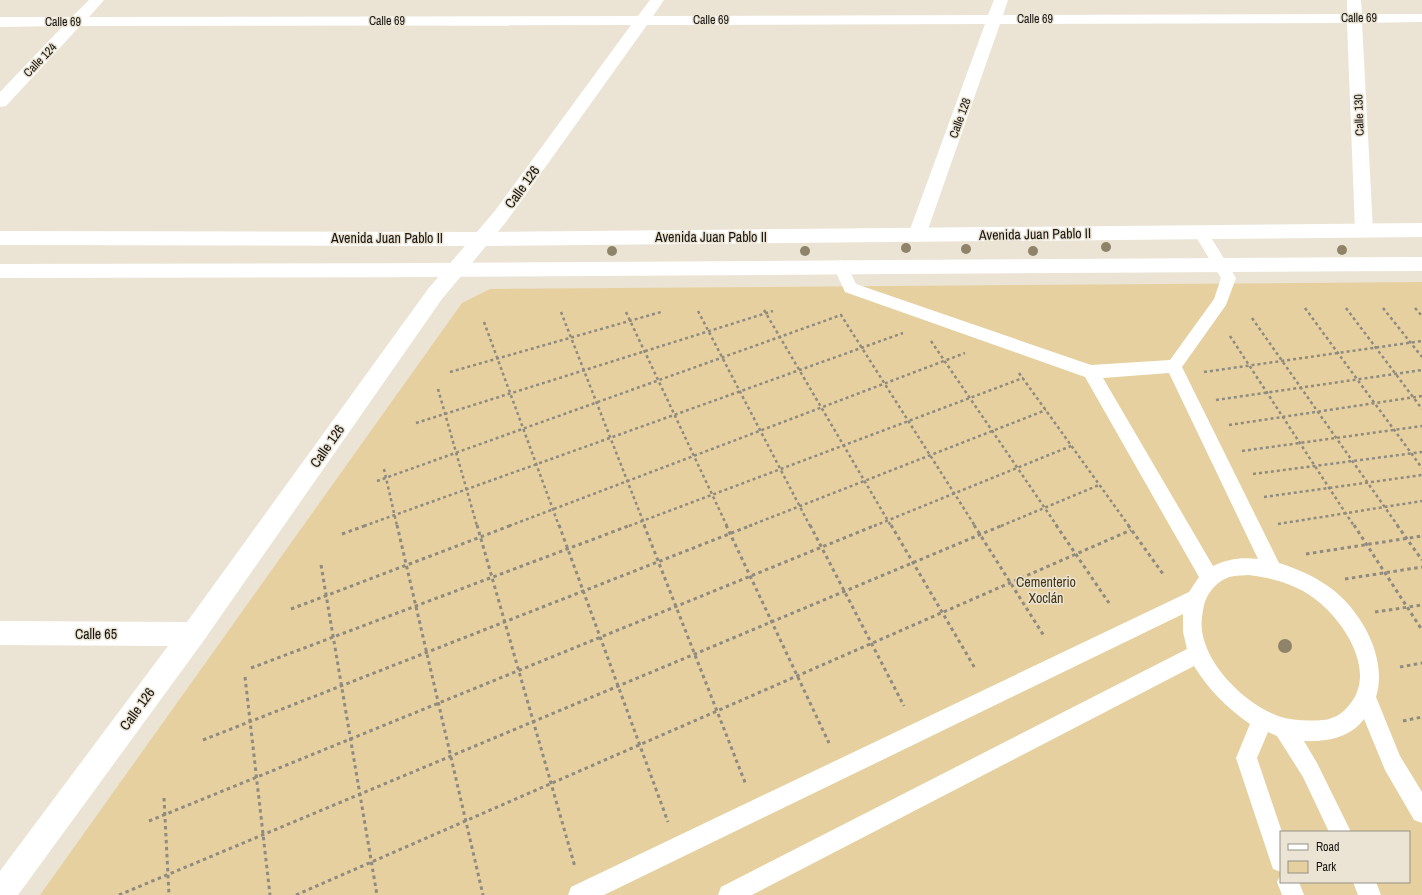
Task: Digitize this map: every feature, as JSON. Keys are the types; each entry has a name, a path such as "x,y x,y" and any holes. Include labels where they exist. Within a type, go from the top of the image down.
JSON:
{"street":[{"name":"Calle 124","path":"0,102 97,0"},
{"name":"Calle 126","path":"0,895 193,634 435,294 500,217 657,0"},
{"name":"Calle 128","path":"917,235 1001,0"},
{"name":"Calle 130","path":"1354,0 1364,230"},
{"name":"Calle 69","path":"0,22 1422,18"},
{"name":"Avenida Juan Pablo II","path":"0,238 482,239 1422,230"},
{"path":"0,270 454,271 840,266 1222,266 1422,264"},
{"name":"Calle 65","path":"0,633 193,634"}],"lane":[{"path":"840,266 850,288 1091,372 1174,366 1221,301 1229,278 1200,232"},
{"path":"1174,366 1272,568"},
{"path":"1091,372 1210,579"},
{"path":"1248,566 1272,568 1300,579 1326,596 1348,620 1364,646 1370,674 1366,698 1353,718 1332,729 1306,732 1284,728 1263,719 1239,705 1219,686 1204,663 1194,641 1191,619 1195,599 1201,588 1210,579 1227,569 1248,566"},
{"path":"579,895 1195,599"},
{"path":"729,895 1199,653"},
{"path":"1366,698 1392,763 1422,812"},
{"path":"1263,719 1246,758 1280,857"},
{"path":"1284,728 1310,770 1340,831"},
{"path":"1288,883 1293,895"},
{"path":"1364,883 1370,895"}],"path":[{"path":"1305,308 1422,468"},
{"path":"1346,308 1422,409"},
{"path":"1383,308 1422,357"},
{"path":"1415,308 1422,316"},
{"path":"698,311 904,706"},
{"path":"416,423 764,312 773,311"},
{"path":"561,312 746,785"},
{"path":"626,312 829,744"},
{"path":"450,372 661,312"},
{"path":"764,312 976,670"},
{"path":"377,481 841,315 1044,636"},
{"path":"1252,318 1422,560"},
{"path":"484,322 669,824"},
{"path":"342,534 904,333"},
{"path":"1230,336 1422,630"},
{"path":"931,341 1109,603"},
{"path":"1201,373 1422,342"},
{"path":"291,609 968,352"},
{"path":"1016,369 1163,574"},
{"path":"1210,401 1422,370"},
{"path":"251,668 1023,378"},
{"path":"438,389 575,869"},
{"path":"1223,426 1422,396"},
{"path":"203,740 1046,410"},
{"path":"1238,452 1422,426"},
{"path":"149,821 1071,446"},
{"path":"1251,475 1422,452"},
{"path":"384,469 483,895"},
{"path":"1263,497 1422,475"},
{"path":"118,895 1099,485"},
{"path":"1278,524 1422,501"},
{"path":"296,895 1131,530"},
{"path":"1302,555 1422,536"},
{"path":"320,565 377,895"},
{"path":"1343,579 1422,567"},
{"path":"1369,613 1422,605"},
{"path":"1400,667 1422,663"},
{"path":"245,677 270,895"},
{"path":"1400,721 1422,717"},
{"path":"164,798 169,895"}],"green space":[{"name":"Cementerio Xoclán","path":"1422,282 1422,895 40,895 462,303 490,289"}]}
